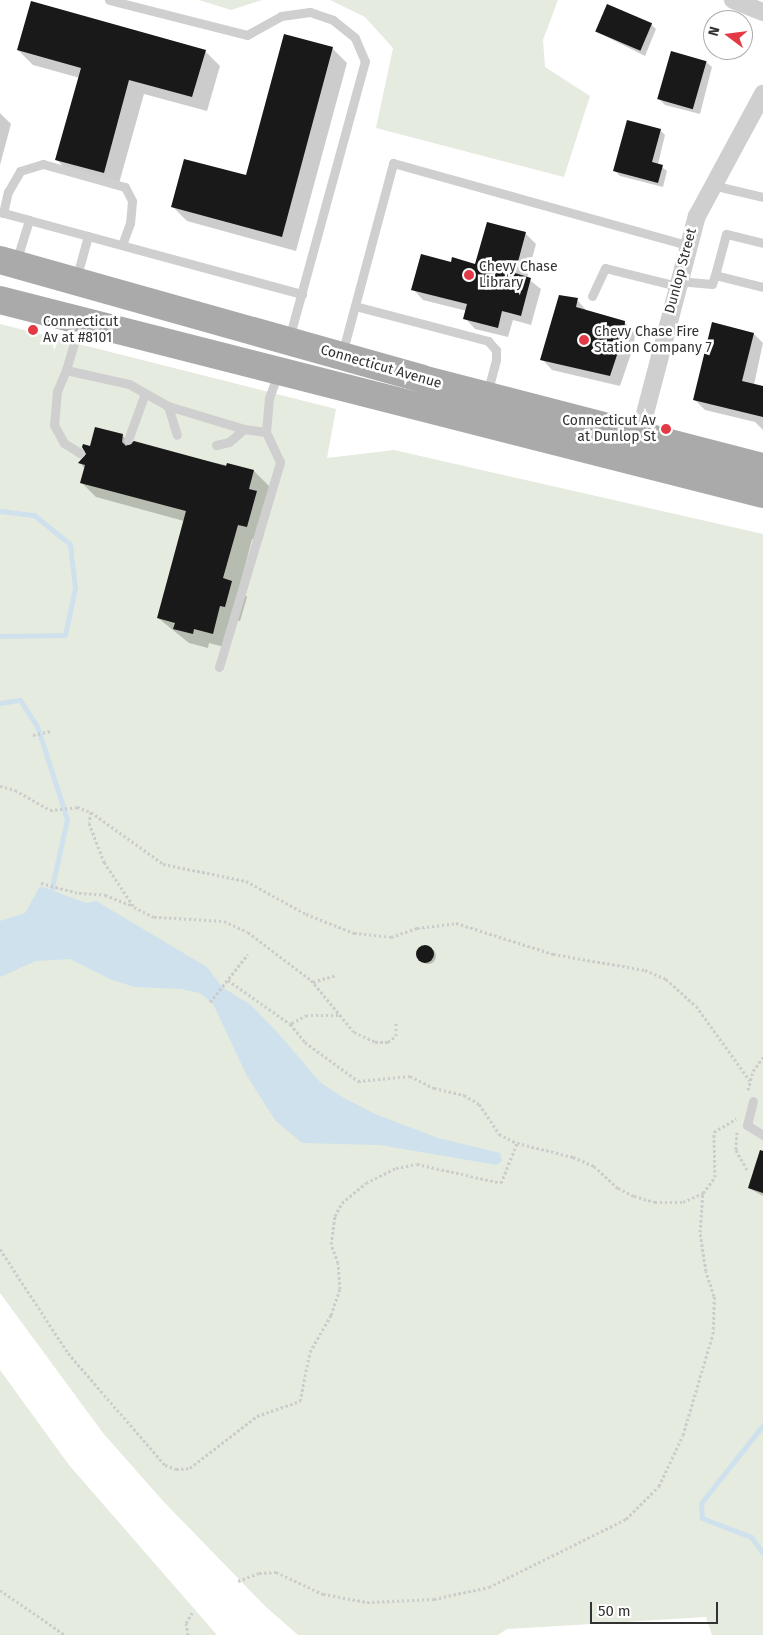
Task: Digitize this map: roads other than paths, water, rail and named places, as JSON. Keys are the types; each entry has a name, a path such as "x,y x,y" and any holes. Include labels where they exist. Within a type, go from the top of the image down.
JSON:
{"main road":[{"name":"Connecticut Avenue","path":"8,263 486,396 559,429"},
{"name":"Connecticut Avenue","path":"0,300 278,372 559,429 636,449 763,494"},
{"name":"Connecticut Avenue","path":"636,449 763,467"}],"street":[{"path":"733,0 763,12"},
{"name":"Dunlop Street","path":"636,449 687,245 712,185 763,94"}],"lane":[{"path":"109,0 247,35 281,16 310,12 333,20 355,38 365,62 288,341"},
{"path":"341,356 393,163 687,245"},
{"path":"122,245 130,223 132,201 125,187 43,164 20,171 8,192 1,212 29,220 302,294"},
{"path":"712,185 763,197"},
{"path":"8,263 29,220"},
{"path":"592,296 605,268 677,284 712,284 726,234 763,243"},
{"path":"75,281 88,236"},
{"path":"715,275 763,287"},
{"path":"354,306 488,341 496,350 496,360 486,396"},
{"path":"80,453 64,443 54,426 57,391 66,370 81,320"},
{"path":"66,370 129,384 168,406 244,429 266,432"},
{"path":"219,667 280,462 266,432 269,398 278,372"},
{"path":"128,440 145,393"},
{"path":"168,406 177,435"},
{"path":"216,445 229,442 244,429"},
{"path":"753,1101 747,1125 763,1135"}],"water":[{"path":"40,886 86,903 96,901 207,967 222,987 251,1005 320,1082 344,1098 375,1114 438,1138 500,1153 502,1160 497,1165 380,1145 302,1143 275,1120 247,1076 213,1004 200,993 181,989 135,987 112,980 70,959 36,961 0,977 0,921 25,913"}],"waterway":[{"path":"0,511 34,515 70,544 75,588 65,635 0,636"},
{"path":"0,703 20,700 37,726 67,819 51,892"},
{"path":"763,1425 701,1503 702,1518 751,1537 763,1553"}],"place":[{"name":"Chevy Chase Library","path":"469,275"},
{"name":"Connecticut Av at #8101","path":"33,330"},
{"name":"Chevy Chase Fire Station Company 7","path":"584,340"},
{"name":"Connecticut Av at Dunlop St","path":"666,429"}]}
